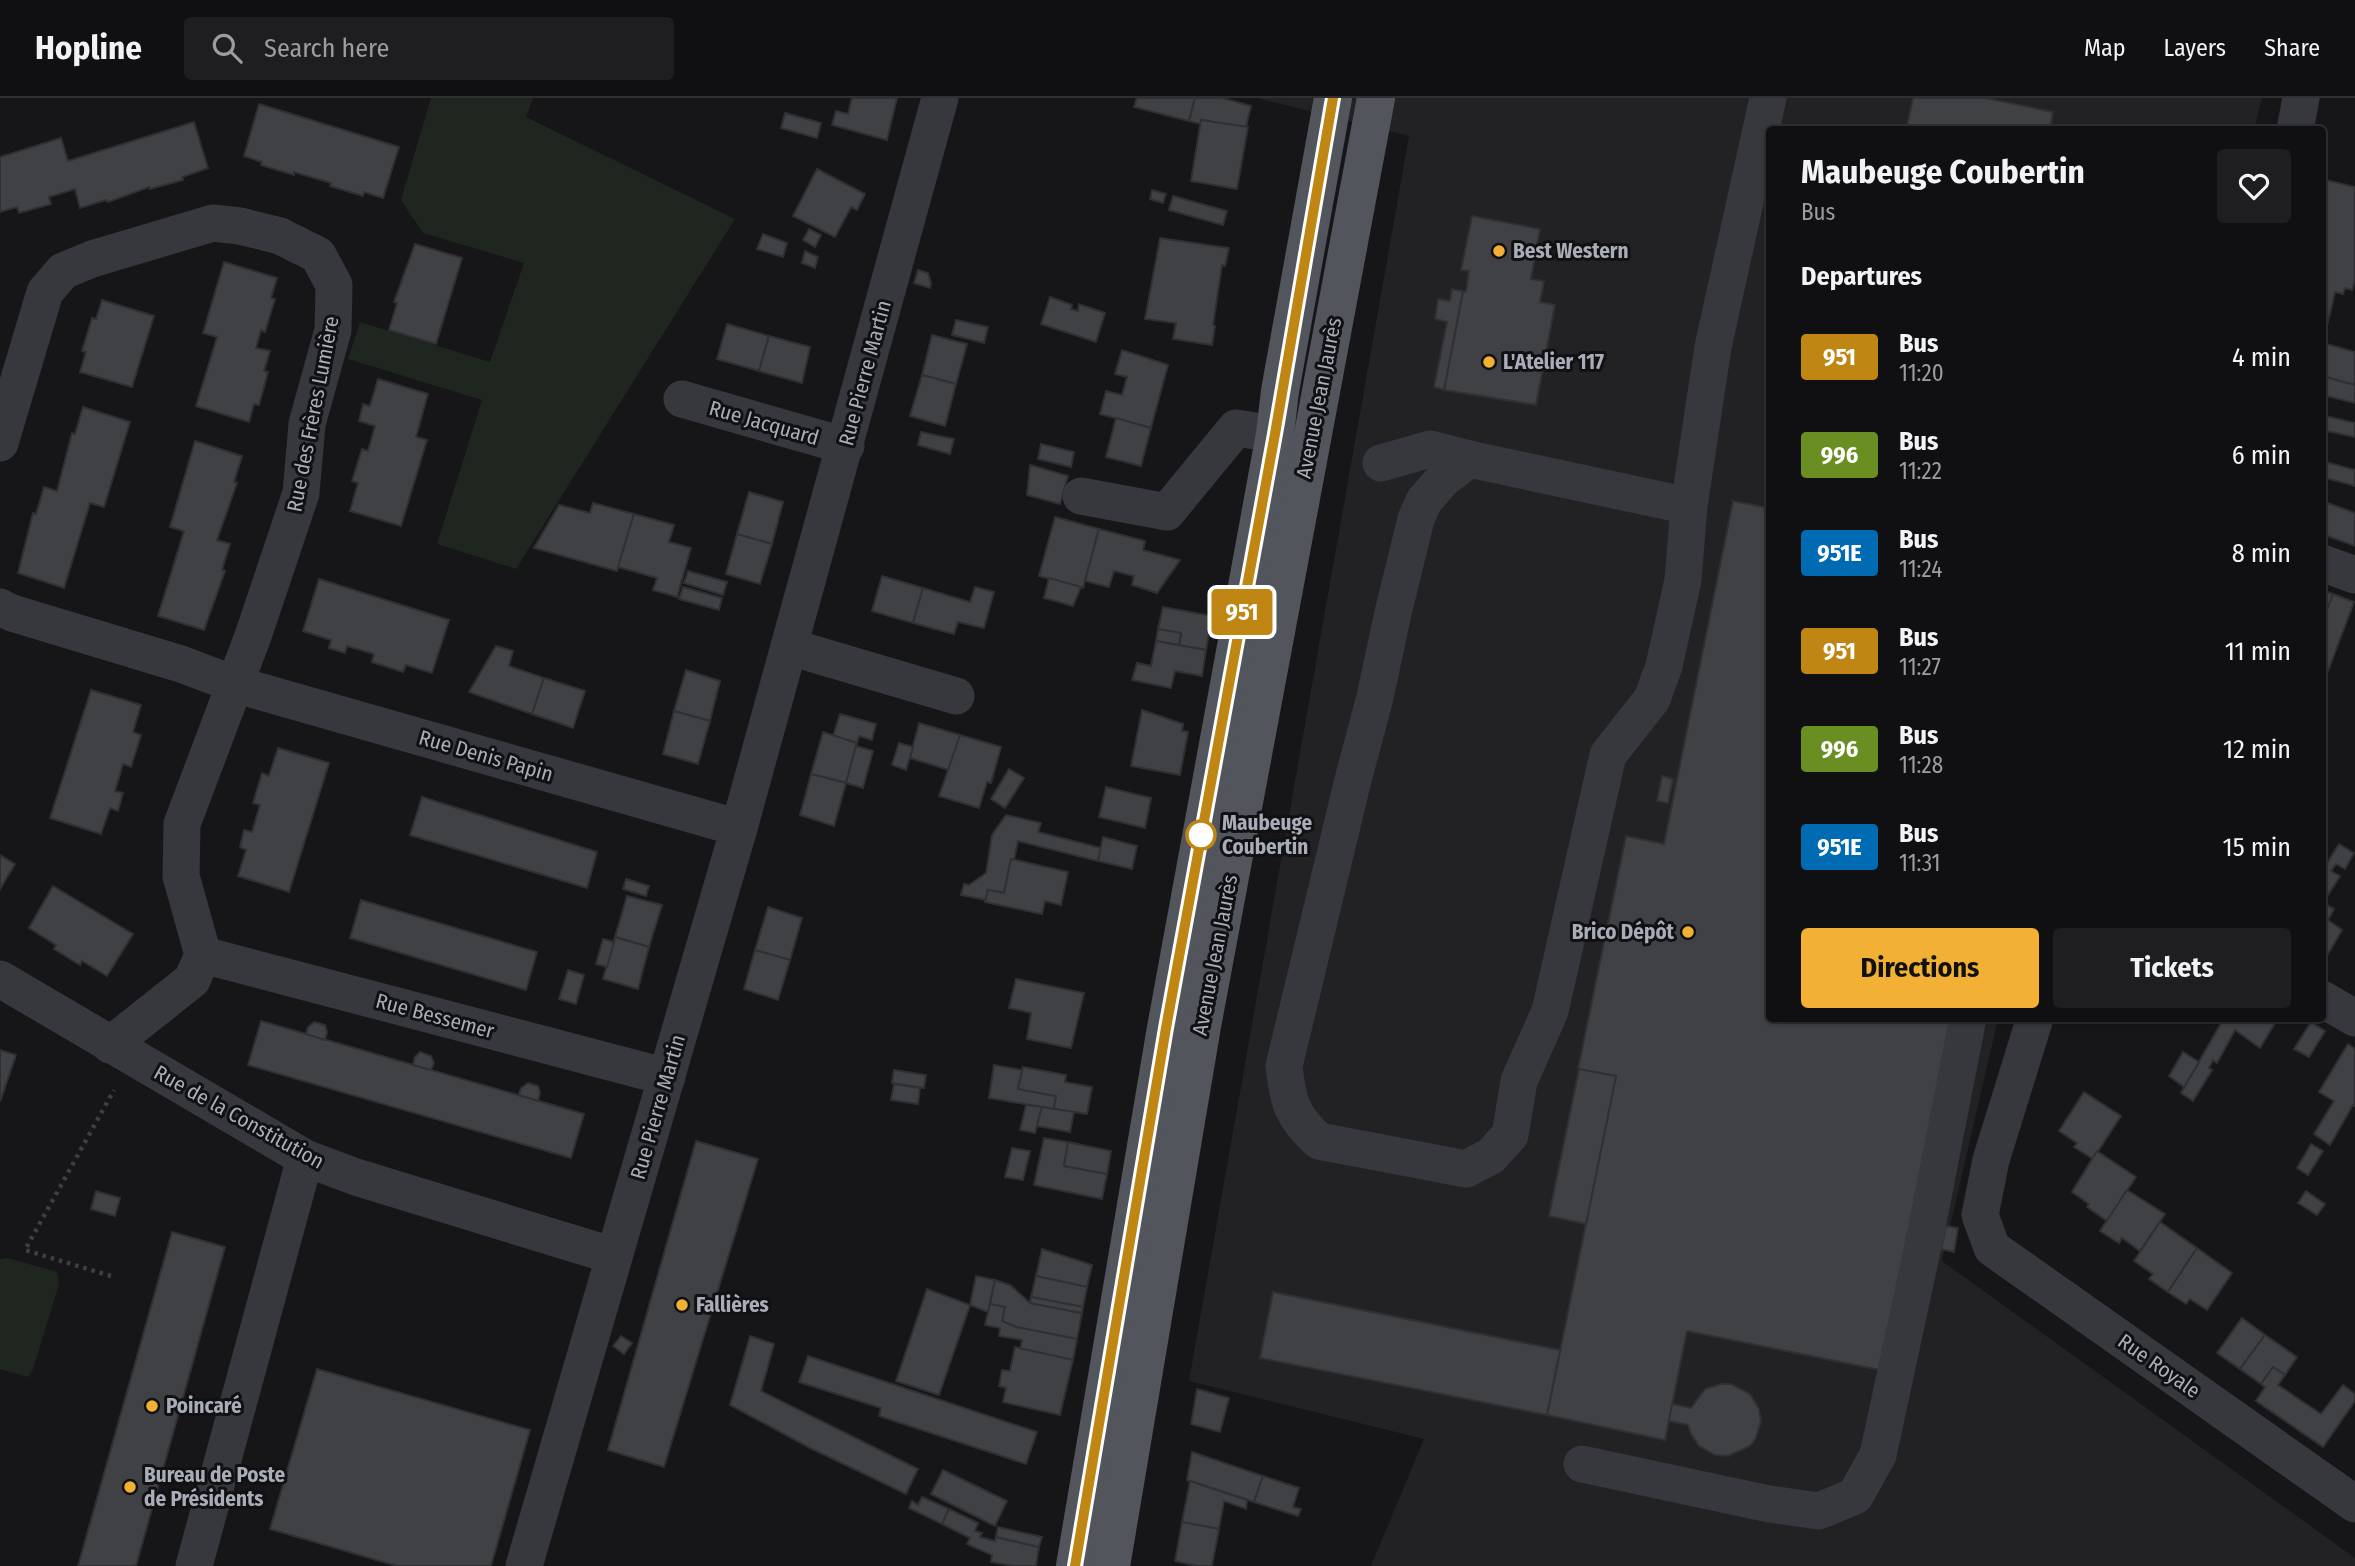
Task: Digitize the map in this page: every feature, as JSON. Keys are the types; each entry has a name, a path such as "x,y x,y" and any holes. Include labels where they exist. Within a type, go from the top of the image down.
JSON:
{"main road":[{"name":"Avenue Jean Jaurès","path":"1075,1566 1166,1028 1275,434 1333,98"},
{"name":"Avenue Jean Jaurès","path":"1111,1566 1202,1026 1376,98"}],"street":[{"name":"Rue Pierre Martin","path":"524,1566 739,828 940,98"},
{"path":"1469,460 1443,479 1424,501 1416,519 1376,697 1353,780 1284,1066 1287,1099 1304,1128 1319,1141 1466,1169 1491,1156 1510,1135 1519,1081 1550,1011 1608,755 1652,699 1664,666 1683,580 1689,506 1713,347 1768,98"},
{"path":"2295,126 2301,98"},
{"name":"Rue des Frères Lumière","path":"0,443 45,292 62,271 92,259 213,223 240,226 280,236 318,255 334,285 333,330 307,424 300,493 253,636 182,824 181,876 203,955"},
{"name":"Rue Jacquard","path":"682,399 846,446"},
{"path":"1081,496 1167,512 1236,428 1275,434"},
{"path":"1381,463 1430,449 1469,460 1689,506"},
{"path":"2326,564 2355,575"},
{"path":"0,607 12,613 181,664 234,684"},
{"path":"790,647 956,696"},
{"name":"Rue Denis Papin","path":"234,684 739,828"},
{"path":"121,1052 192,979 203,955"},
{"name":"Rue Bessemer","path":"203,955 667,1077"},
{"name":"Rue de la Constitution","path":"0,979 305,1158 356,1177 614,1255"},
{"path":"2326,1001 2355,1018"},
{"path":"1581,1464 1769,1504 1819,1511 1856,1496 1878,1455 1967,1022"},
{"name":"Rue Royale","path":"2034,1022 1991,1160 1980,1215 1992,1248 2355,1504"},
{"path":"194,1566 305,1158"}],"path":[{"path":"111,1276 25,1250 121,1052"}],"shaded area":[{"path":"431,98 533,98 526,117 735,219 516,569 437,544 482,400 348,359 360,322 490,362 524,263 423,233 401,200"},
{"path":"1257,98 2262,98 2255,126 1766,126 1766,1022 1997,1022 1942,1261 2355,1558 2355,1566 1371,1566 1424,1439 1189,1381 1409,136"},
{"path":"8,1258 57,1272 59,1284 33,1369 28,1377 0,1369 0,1259"}],"building":[{"path":"852,98 897,98 887,140 832,125 836,111 848,114"},
{"path":"1137,98 1195,98 1189,121 1134,107"},
{"path":"1195,98 1223,98 1251,106 1246,127 1201,120 1201,124 1189,121"},
{"path":"1913,98 1985,98 2053,112 2051,126 1907,126"},
{"path":"259,104 399,147 383,198 364,192 363,196 330,186 331,183 261,165 262,162 244,156"},
{"path":"785,113 821,123 817,138 781,128"},
{"path":"1201,120 1248,127 1237,189 1191,181"},
{"path":"194,122 208,168 182,177 183,180 150,189 149,187 108,202 106,200 80,208 75,189 49,197 51,204 19,213 17,207 0,212 0,157 61,138 68,161"},
{"path":"817,169 865,194 857,210 851,207 835,237 793,216"},
{"path":"2326,180 2355,187 2355,280 2352,290 2345,288 2343,294 2335,292 2326,330"},
{"path":"1152,190 1166,194 1163,203 1150,199"},
{"path":"1173,196 1227,211 1223,225 1169,210"},
{"path":"1472,216 1540,229 1531,279 1544,281 1540,302 1555,305 1536,405 1444,390 1463,291 1466,292 1469,271 1461,270"},
{"path":"809,229 821,235 815,247 803,240"},
{"path":"763,234 787,243 783,257 757,249"},
{"path":"1160,238 1229,248 1225,266 1222,265 1212,345 1173,339 1176,323 1145,319"},
{"path":"415,244 462,258 436,344 389,330 397,303 394,302"},
{"path":"805,251 818,257 815,268 802,263"},
{"path":"224,262 277,278 271,298 275,299 265,332 261,330 256,348 270,351 264,371 268,372 259,405 254,404 249,422 196,406 217,337 203,333"},
{"path":"918,270 928,273 930,288 914,283"},
{"path":"1452,289 1463,291 1444,390 1434,387 1447,322 1435,319 1438,299 1450,301"},
{"path":"1050,297 1072,305 1071,309 1078,311 1079,304 1105,313 1096,342 1041,324"},
{"path":"102,300 154,316 132,387 80,372 86,352 82,351 92,318 96,319"},
{"path":"956,320 988,327 984,343 952,335"},
{"path":"727,324 769,336 759,371 717,359"},
{"path":"932,335 967,344 956,384 922,375"},
{"path":"769,336 810,347 802,383 759,371"},
{"path":"2326,344 2355,352 2355,385 2326,377"},
{"path":"1122,350 1168,365 1151,428 1100,414 1106,391 1122,395 1127,377 1115,374"},
{"path":"922,375 956,384 945,426 910,416"},
{"path":"2326,377 2355,385 2355,403 2327,396 2326,400"},
{"path":"378,379 428,394 416,437 427,440 401,526 350,511 358,483 352,481 362,449 368,451 375,426 359,421 363,404 370,406"},
{"path":"83,407 130,422 104,507 90,503 64,588 18,573 33,513 36,514 44,487 57,491 72,433 75,434"},
{"path":"2326,416 2355,423 2355,437 2326,431"},
{"path":"1116,418 1151,428 1141,466 1106,457"},
{"path":"921,432 954,439 950,454 918,445"},
{"path":"195,441 242,456 234,482 237,483 217,540 230,544 222,570 225,571 204,630 158,616 184,531 170,527"},
{"path":"1041,444 1074,452 1071,467 1038,459"},
{"path":"2326,462 2355,470 2355,486 2326,478"},
{"path":"1030,465 1068,476 1060,504 1027,495"},
{"path":"749,492 783,502 772,544 737,534"},
{"name":"Brico Dépôt","path":"1733,501 1766,507 1766,1022 1955,1022 1885,1371 1687,1331 1665,1440 1547,1415 1616,1076 1578,1069 1626,836 1664,844"},
{"path":"2326,502 2355,513 2355,546 2326,535"},
{"path":"593,503 634,514 617,571 534,548 559,505 590,513"},
{"path":"634,514 674,525 669,542 691,548 677,597 653,590 657,578 618,567"},
{"path":"1055,517 1099,529 1083,588 1039,576"},
{"path":"1099,529 1145,541 1143,550 1180,560 1157,593 1132,585 1134,576 1114,571 1109,587 1085,581"},
{"path":"737,534 772,544 760,584 726,574"},
{"path":"688,571 727,582 723,595 684,583"},
{"path":"882,576 923,588 913,623 872,611"},
{"path":"1049,578 1081,587 1073,606 1044,598"},
{"path":"319,579 449,620 432,673 406,665 403,672 372,662 374,654 347,646 345,653 329,648 331,640 303,631"},
{"path":"683,587 722,598 719,610 679,599"},
{"path":"975,587 994,592 984,628 958,622 954,634 913,623 923,588 970,602"},
{"path":"2326,591 2333,594 2326,612"},
{"path":"2333,594 2354,602 2326,676 2326,612"},
{"path":"1163,607 1212,616 1206,650 1179,645 1181,633 1158,629"},
{"path":"1158,629 1181,633 1179,645 1156,641"},
{"path":"1156,641 1206,650 1202,676 1175,671 1171,688 1132,680 1137,663 1151,666"},
{"path":"496,646 513,651 509,666 544,678 532,714 469,692"},
{"path":"686,670 720,681 710,721 674,711"},
{"path":"544,678 585,691 573,728 532,714"},
{"path":"91,690 141,705 133,732 141,735 131,767 123,764 115,791 123,793 118,811 110,808 101,834 50,818"},
{"path":"1142,710 1183,724 1182,731 1188,732 1180,775 1131,766"},
{"path":"674,711 710,721 698,764 663,754"},
{"path":"840,714 876,724 872,740 859,736 857,743 833,736"},
{"path":"919,723 960,735 949,770 910,758"},
{"path":"823,732 857,743 846,783 811,774"},
{"path":"960,735 1001,747 991,783 987,782 979,808 939,796"},
{"path":"899,743 913,747 906,770 892,765"},
{"path":"856,746 873,751 863,788 846,783"},
{"path":"278,748 329,763 289,892 238,876 246,850 240,847 244,830 252,832 260,805 253,803 262,773 269,776"},
{"path":"1009,769 1024,778 1005,808 991,799"},
{"path":"811,774 846,783 834,826 800,815"},
{"path":"1662,776 1673,779 1668,803 1657,801"},
{"path":"1106,787 1151,798 1145,828 1099,817"},
{"path":"422,797 597,852 587,888 410,835"},
{"path":"1006,815 1041,823 1038,832 1101,848 1098,861 1018,841 1004,893 988,890 986,900 961,895 964,884 969,885 986,873 992,835"},
{"path":"1103,837 1137,846 1132,869 1098,861"},
{"path":"2339,844 2354,853 2345,869 2336,864 2331,871 2340,876 2326,898 2326,865"},
{"path":"0,855 15,864 0,889"},
{"path":"1011,859 1068,872 1061,905 1045,901 1042,914 985,902 988,890 1004,893"},
{"path":"626,879 649,886 646,896 623,889"},
{"path":"53,886 133,934 107,976 82,961 80,965 54,949 56,945 29,928"},
{"path":"627,896 662,905 649,947 615,937"},
{"path":"361,900 537,952 526,990 350,938"},
{"path":"2326,905 2334,909 2328,920 2342,930 2326,958"},
{"path":"768,907 802,918 790,960 755,950"},
{"path":"615,937 649,947 638,989 603,979"},
{"path":"603,939 614,942 607,967 596,964"},
{"path":"755,950 790,960 778,1000 744,989"},
{"path":"568,970 584,975 576,1004 559,999"},
{"path":"1016,979 1084,993 1071,1048 1027,1039 1031,1013 1009,1008"},
{"path":"261,1021 584,1114 571,1158 248,1065"},
{"path":"314,1022 325,1025 325,1040 306,1034 308,1027"},
{"path":"2222,1022 2276,1022 2260,1048 2235,1030 2217,1063 2213,1060 2209,1068 2212,1070 2193,1101 2181,1093"},
{"path":"2311,1022 2325,1031 2309,1057 2294,1049"},
{"path":"2348,1044 2355,1049 2355,1106 2353,1105 2330,1145 2314,1134 2334,1101 2319,1092"},
{"path":"0,1050 16,1055 0,1102"},
{"path":"420,1052 431,1056 434,1063 431,1070 413,1065"},
{"path":"2183,1052 2199,1062 2184,1087 2169,1076"},
{"path":"994,1065 1022,1070 1018,1089 1056,1096 1054,1109 989,1098"},
{"path":"1023,1067 1066,1075 1065,1082 1092,1087 1087,1114 1054,1109 1056,1096 1018,1089"},
{"path":"1579,1069 1616,1076 1586,1224 1549,1216"},
{"path":"894,1070 926,1075 924,1088 892,1083"},
{"path":"528,1083 538,1086 538,1101 519,1095 521,1088"},
{"path":"894,1084 920,1088 918,1104 891,1100"},
{"path":"2084,1092 2121,1116 2093,1159 2074,1147 2077,1143 2059,1131"},
{"path":"1026,1105 1042,1107 1035,1133 1020,1130"},
{"path":"1042,1107 1074,1112 1070,1132 1037,1126"},
{"path":"1044,1138 1068,1142 1064,1166 1107,1174 1102,1199 1034,1185"},
{"name":"Fallières","path":"696,1141 758,1159 664,1467 608,1450"},
{"path":"1068,1142 1111,1151 1107,1174 1064,1166"},
{"path":"2311,1144 2323,1151 2308,1175 2297,1168"},
{"path":"1012,1148 1030,1151 1023,1180 1005,1177"},
{"path":"2097,1151 2136,1177 2107,1221 2072,1192"},
{"path":"2127,1190 2165,1214 2140,1251 2122,1238 2119,1243 2100,1231"},
{"path":"96,1191 120,1198 115,1216 91,1209"},
{"path":"2306,1191 2325,1204 2317,1215 2298,1203"},
{"path":"2160,1222 2197,1248 2168,1292 2149,1279 2153,1274 2134,1261"},
{"path":"1946,1226 1958,1228 1954,1252 1941,1249"},
{"name":"Poincaré","path":"172,1232 225,1247 136,1566 78,1566"},
{"path":"2197,1248 2232,1273 2207,1310 2190,1299 2186,1304 2168,1292"},
{"path":"1042,1249 1092,1265 1087,1287 1036,1276"},
{"path":"976,1276 995,1280 988,1312 970,1305"},
{"path":"1036,1276 1087,1287 1083,1307 1031,1297"},
{"path":"995,1280 1010,1285 1030,1303 1082,1313 1077,1339 1016,1327 1002,1321 1005,1307 990,1304"},
{"path":"927,1289 970,1305 939,1395 896,1381"},
{"path":"1273,1292 1560,1350 1547,1415 1260,1358"},
{"path":"1031,1297 1083,1307 1082,1313 1030,1303"},
{"path":"990,1304 1005,1307 1002,1321 1016,1327 1077,1339 1073,1360 1020,1349 1022,1340 999,1336 1000,1328 985,1325"},
{"path":"2242,1318 2265,1335 2240,1369 2217,1353"},
{"path":"2265,1335 2297,1357 2285,1375 2273,1367 2261,1384 2240,1369"},
{"path":"621,1336 632,1343 624,1354 613,1346"},
{"path":"750,1336 774,1344 761,1391 918,1469 906,1494 810,1448 730,1405"},
{"path":"1015,1347 1073,1360 1060,1415 1003,1402 1006,1388 999,1386 1002,1370 1010,1371"},
{"path":"808,1356 1037,1432 1026,1464 879,1416 881,1408 799,1382"},
{"path":"2273,1367 2285,1375 2278,1385 2321,1414 2343,1385 2355,1394 2355,1401 2323,1447 2256,1401 2265,1387 2261,1384"},
{"path":"317,1369 530,1430 491,1566 397,1566 270,1529"},
{"path":"1731,1384 1750,1394 1759,1409 1761,1421 1756,1438 1750,1446 1728,1456 1715,1455 1699,1446 1688,1425 1669,1421 1672,1404 1691,1408 1705,1389"},
{"path":"1197,1389 1229,1398 1220,1432 1191,1424"},
{"path":"1192,1452 1263,1476 1254,1502 1187,1480"},
{"path":"943,1470 1007,1501 995,1526 931,1494"},
{"path":"1263,1476 1299,1488 1293,1507 1301,1509 1298,1516 1254,1502"},
{"path":"1190,1481 1247,1500 1246,1509 1224,1501 1219,1529 1182,1522"},
{"path":"922,1497 949,1509 942,1524 909,1508 912,1501 918,1505"},
{"path":"949,1509 978,1523 975,1531 982,1533 980,1537 995,1541 996,1537 1039,1547 1036,1566 991,1562 992,1555 967,1544 970,1538 942,1524"},
{"path":"1182,1522 1219,1529 1212,1566 1175,1561"},
{"path":"998,1527 1042,1537 1039,1547 996,1537"}],"bus line":[{"name":"951","path":"1075,1566 1166,1028 1275,434 1280,391 1333,98"}],"place":[{"name":"Best Western","path":"1499,251"},
{"name":"L'Atelier 117","path":"1489,362"},
{"name":"Maubeuge Coubertin","path":"1201,835"},
{"name":"Brico Dépôt","path":"1688,932"},
{"name":"Fallières","path":"682,1305"},
{"name":"Poincaré","path":"152,1406"},
{"name":"Bureau de Poste de Présidents","path":"130,1487"}]}
